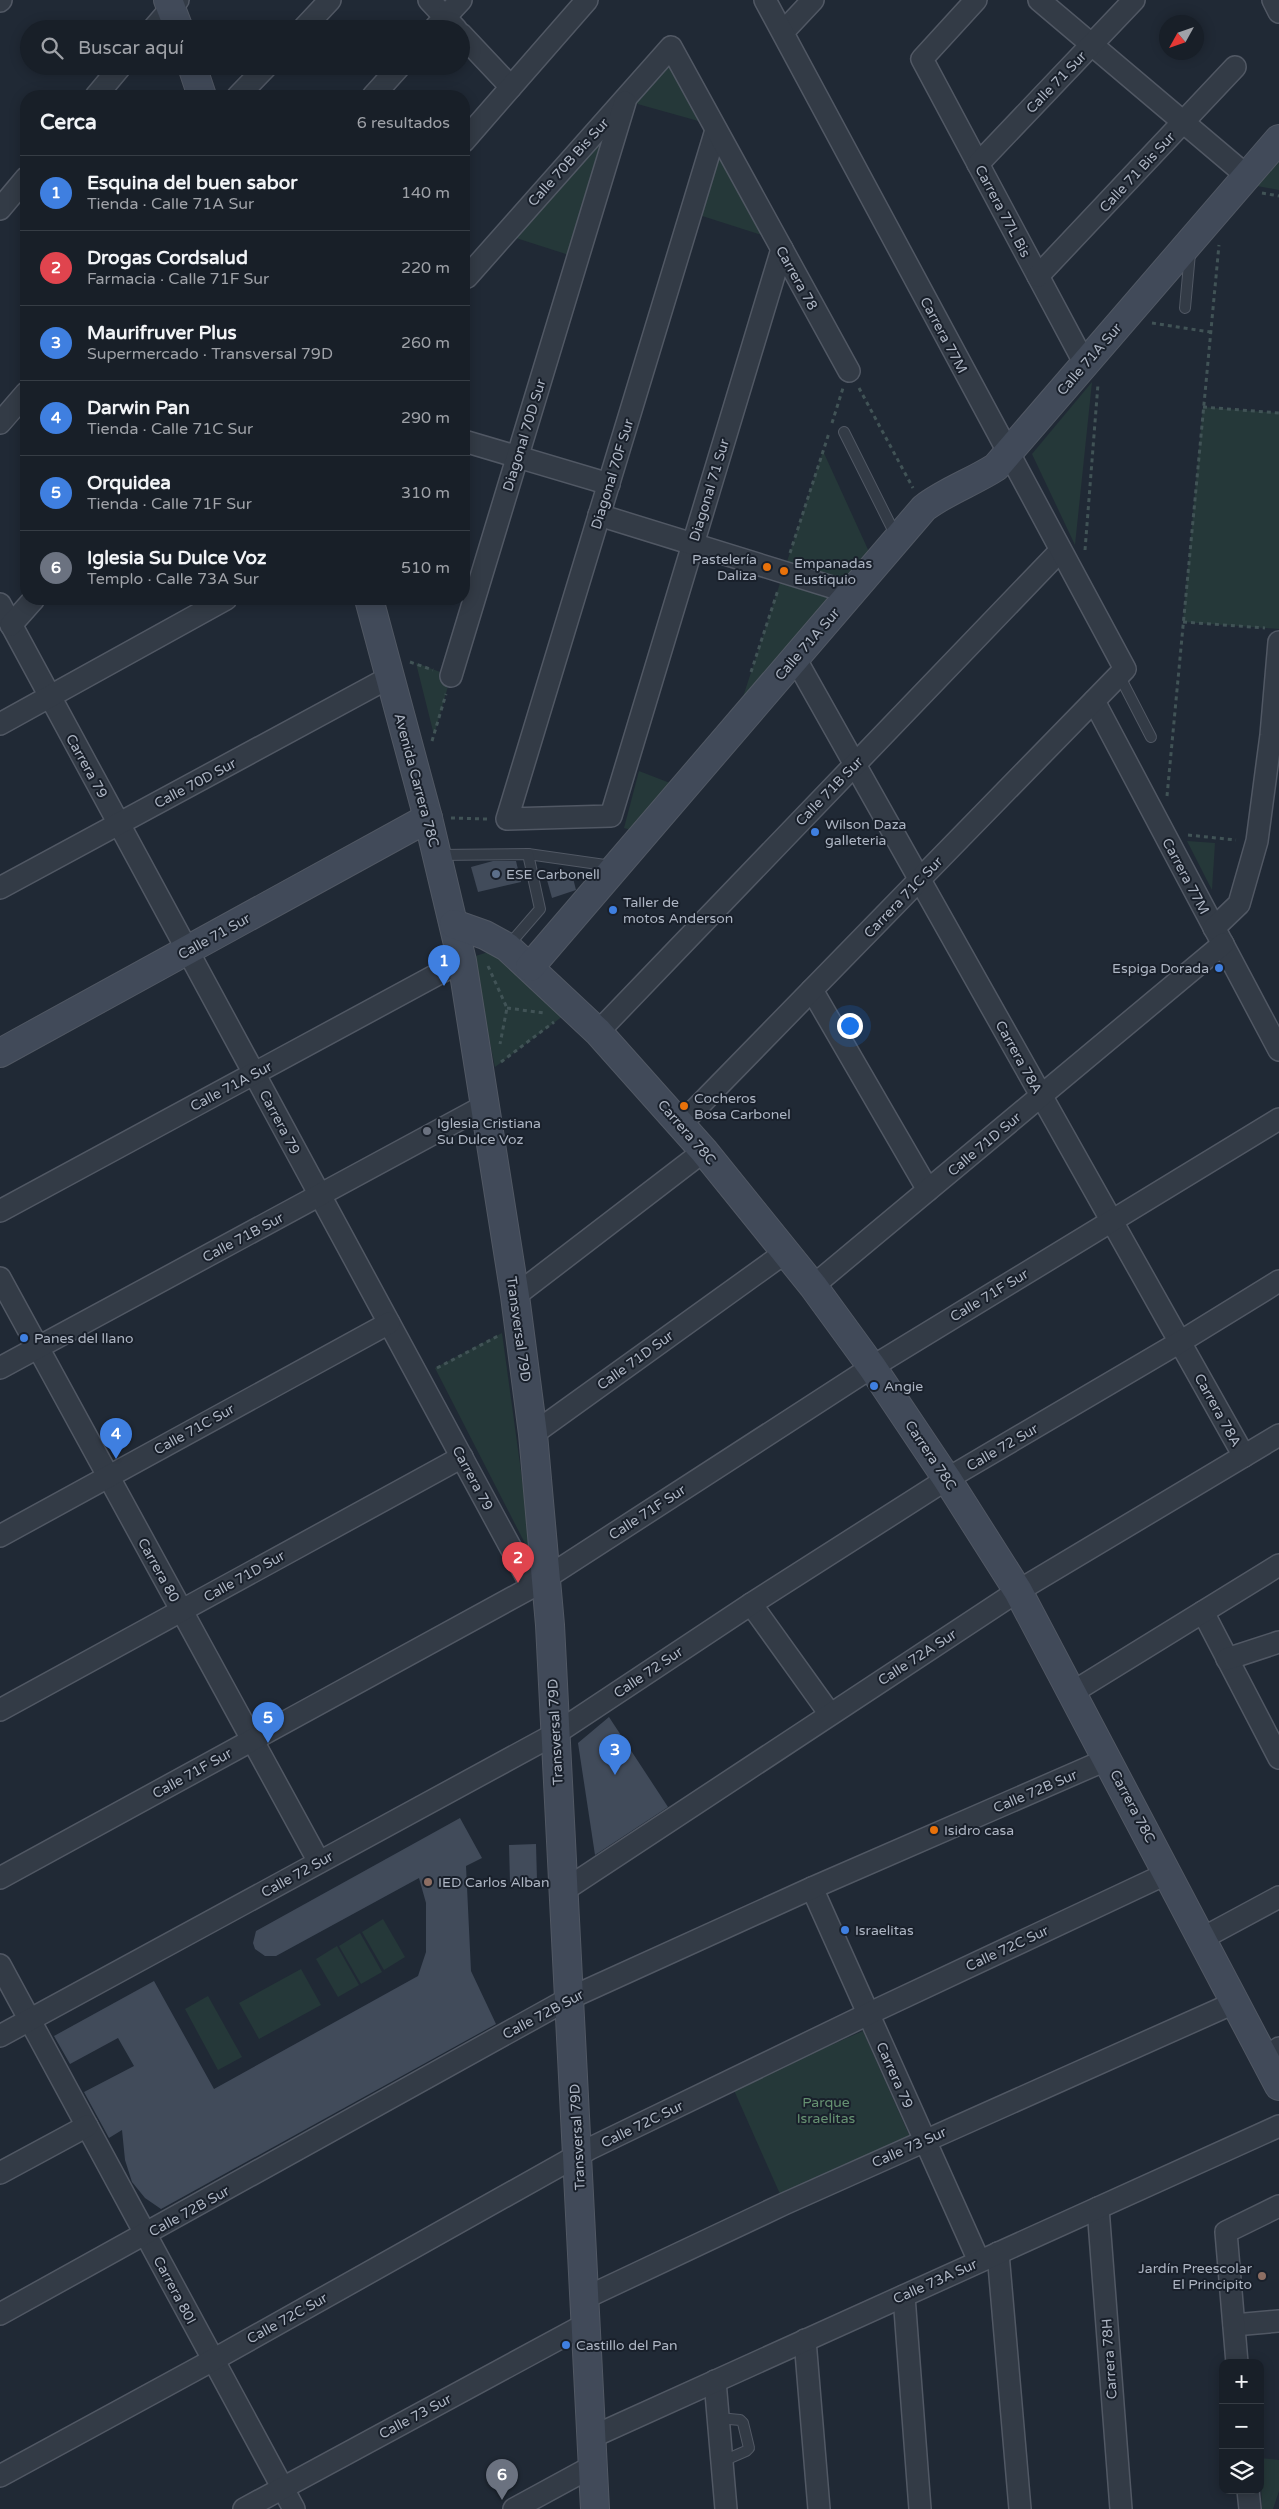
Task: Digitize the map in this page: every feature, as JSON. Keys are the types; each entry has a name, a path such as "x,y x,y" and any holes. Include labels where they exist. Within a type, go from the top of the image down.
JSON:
{"street":[{"path":"311,20 330,0"},
{"path":"429,0 442,20"},
{"path":"448,20 461,0"},
{"path":"470,134 587,0"},
{"name":"Carrera 77M","path":"765,0 784,32 1060,551 1122,672"},
{"path":"784,32 813,0"},
{"name":"Carrera 77L Bis","path":"976,0 922,59 1038,276 1093,355"},
{"path":"1040,0 1247,176"},
{"name":"Calle 71 Sur","path":"978,164 1134,0"},
{"path":"1273,0 1279,12"},
{"path":"162,20 174,9"},
{"path":"470,44 511,87"},
{"name":"Calle 70B Bis Sur","path":"470,273 671,47"},
{"name":"Carrera 78","path":"671,47 849,371"},
{"name":"Calle 71 Bis Sur","path":"1038,276 1236,68"},
{"path":"101,90 114,75"},
{"path":"195,75 200,90"},
{"path":"244,90 258,75"},
{"path":"378,90 392,75"},
{"name":"Diagonal 70D Sur","path":"451,676 628,95"},
{"name":"Diagonal 70F Sur","path":"508,819 716,130"},
{"name":"Calle 71A Sur","path":"530,966 924,508 940,496 973,482 996,467 1279,139"},
{"path":"0,209 20,185"},
{"name":"Diagonal 71 Sur","path":"508,819 611,816 782,249"},
{"path":"0,423 20,399"},
{"path":"470,443 609,484"},
{"path":"599,516 851,593"},
{"name":"Calle 71B Sur","path":"598,1032 1060,551"},
{"name":"Carrera 79","path":"0,604 462,1457 539,1582"},
{"path":"11,625 29,605"},
{"path":"0,724 215,605"},
{"name":"Avenida Carrera 78C","path":"371,605 398,669 436,855 464,928 462,961"},
{"name":"Calle 71D Sur","path":"813,1286 1041,1096 1218,936 1240,904 1257,841 1271,735 1274,635"},
{"name":"Carrera 78A","path":"795,658 856,763 1244,1456"},
{"name":"Calle 70D Sur","path":"0,888 398,669"},
{"name":"Carrera 71C Sur","path":"681,1124 1122,672"},
{"name":"Carrera 77M","path":"1094,701 1279,1050"},
{"name":"Calle 71 Sur","path":"0,1053 428,818"},
{"name":"Carrera 78C","path":"464,928 507,947 530,966 568,1012 598,1032 704,1151 813,1286 872,1367 947,1479 1018,1591 1236,2002 1272,2054 1279,2086"},
{"name":"Calle 71A Sur","path":"0,1211 462,961"},
{"name":"Transversal 79D","path":"462,961 515,1296 534,1434 539,1582 550,1625 563,1891 579,2155 595,2509"},
{"path":"812,990 928,1190"},
{"name":"Calle 71B Sur","path":"0,1368 486,1106"},
{"name":"Calle 71F Sur","path":"0,1878 539,1582 872,1367 1279,1119"},
{"path":"515,1296 704,1151"},
{"name":"Calle 71D Sur","path":"534,1434 786,1252"},
{"name":"Carrera 80","path":"0,1278 319,1862"},
{"name":"Calle 72 Sur","path":"0,2036 555,1734 751,1604 947,1479 1180,1342 1279,1281"},
{"name":"Calle 71C Sur","path":"0,1536 389,1323"},
{"name":"Calle 72A Sur","path":"563,1891 1018,1591 1279,1435"},
{"name":"Calle 71D Sur","path":"0,1710 462,1457"},
{"path":"1073,1692 1279,1565"},
{"path":"751,1604 830,1714"},
{"path":"1202,1612 1227,1659 1270,1722 1279,1758"},
{"path":"1227,1659 1279,1642"},
{"name":"Calle 72B Sur","path":"0,2314 146,2235 570,1998 812,1888 1108,1759"},
{"name":"Calle 72C Sur","path":"0,2476 213,2360 579,2155 868,2014 1168,1873"},
{"name":"Carrera 79","path":"812,1888 925,2140 989,2257 1020,2509"},
{"path":"1202,1938 1279,1898"},
{"name":"Carrera 80I","path":"0,1965 294,2509"},
{"name":"Calle 73 Sur","path":"244,2509 586,2311 925,2140 1236,2002"},
{"path":"0,2173 87,2126"},
{"name":"Calle 73A Sur","path":"592,2437 1279,2126"},
{"path":"1237,2359 1226,2232 1279,2206"},
{"name":"Carrera 78H","path":"1098,2208 1121,2509"},
{"path":"904,2296 920,2509"},
{"path":"1234,2325 1279,2321"},
{"path":"805,2340 819,2509"},
{"path":"715,2381 726,2509"},
{"path":"514,2509 593,2466"},
{"path":"1248,2494 1250,2509"}],"lane":[{"path":"1185,308 1191,242"},
{"path":"844,432 892,528 900,537"},
{"path":"1122,672 1151,737"},
{"path":"507,947 540,909 528,854"},
{"path":"436,855 528,854 616,866"}],"path":[{"path":"1223,204 1164,833 1257,841"},
{"path":"1124,319 1210,332"},
{"path":"1085,551 1093,355"},
{"path":"849,371 924,508"},
{"path":"1204,407 1279,413"},
{"path":"1184,622 1274,635"},
{"path":"398,669 451,676 432,743"},
{"path":"428,818 508,819"},
{"path":"464,928 507,1008 498,1050"},
{"path":"507,1008 568,1012"},
{"path":"497,1059 495,1067 568,1012"},
{"path":"418,1377 502,1333"}],"green space":[{"path":"669,60 702,122 634,103"},
{"path":"611,129 569,255 516,238"},
{"path":"718,145 765,236 696,214"},
{"path":"1279,162 1279,190 1257,186"},
{"path":"1092,382 1075,545 1032,454"},
{"path":"1203,407 1279,413 1279,629 1183,622"},
{"path":"823,451 870,554 743,697"},
{"path":"416,663 451,676 434,735"},
{"path":"639,771 670,783 631,830 624,828"},
{"path":"1187,841 1215,843 1212,890"},
{"path":"492,951 563,1016 495,1067 472,957"},
{"path":"502,1333 533,1559 435,1368"},
{"path":"383,1919 405,1957 384,1970 362,1932"},
{"path":"360,1933 382,1972 361,1984 339,1946"},
{"path":"337,1946 359,1985 338,1997 316,1959"},
{"path":"301,1969 321,2005 259,2039 239,2003"},
{"path":"208,1996 242,2057 218,2070 185,2009"},
{"name":"Parque Israelitas","path":"863,2031 910,2137 780,2194 733,2088"},
{"path":"1264,2458 1279,2460 1279,2491 1273,2509 1262,2509"}],"building":[{"name":"ESE Carbonell","path":"493,861 516,861 521,882 478,892 471,867"},
{"name":"ESE Carbonell","path":"572,874 576,890 552,898 547,880"},
{"path":"609,1717 668,1807 595,1855 578,1743"},
{"path":"460,1818 482,1858 466,1866 471,1971 496,2024 161,2209 145,2198 132,2182 125,2160 122,2130 109,2138 84,2092 134,2066 118,2038 70,2064 54,2036 154,1981 214,2089 418,1976 426,1952 426,1903 419,1878 276,1956 265,1956 255,1949 253,1943 256,1931"},
{"path":"536,1844 537,1881 510,1882 509,1845"}],"place":[{"name":"Pastelería Daliza","path":"767,567"},
{"name":"Empanadas Eustiquio","path":"784,571"},
{"name":"Wilson Daza galleteria","path":"815,832"},
{"name":"ESE Carbonell","path":"496,874"},
{"name":"Taller de motos Anderson","path":"613,910"},
{"name":"Espiga Dorada","path":"1219,968"},
{"name":"Esquina del buen sabor","path":"444,986"},
{"name":"Cocheros Bosa Carbonel","path":"684,1106"},
{"name":"Iglesia Cristiana Su Dulce Voz","path":"427,1131"},
{"name":"Panes del llano","path":"24,1338"},
{"name":"Angie","path":"874,1386"},
{"name":"Darwin Pan","path":"116,1459"},
{"name":"Drogas Cordsalud","path":"518,1583"},
{"name":"Orquidea","path":"268,1743"},
{"name":"Maurifruver Plus","path":"615,1775"},
{"name":"Isidro casa","path":"934,1830"},
{"name":"IED Carlos Alban","path":"428,1882"},
{"name":"Israelitas","path":"845,1930"},
{"name":"Jardín Preescolar El Principito","path":"1262,2276"},
{"name":"Castillo del Pan","path":"566,2345"},
{"name":"Iglesia Su Dulce Voz","path":"502,2500"}]}
